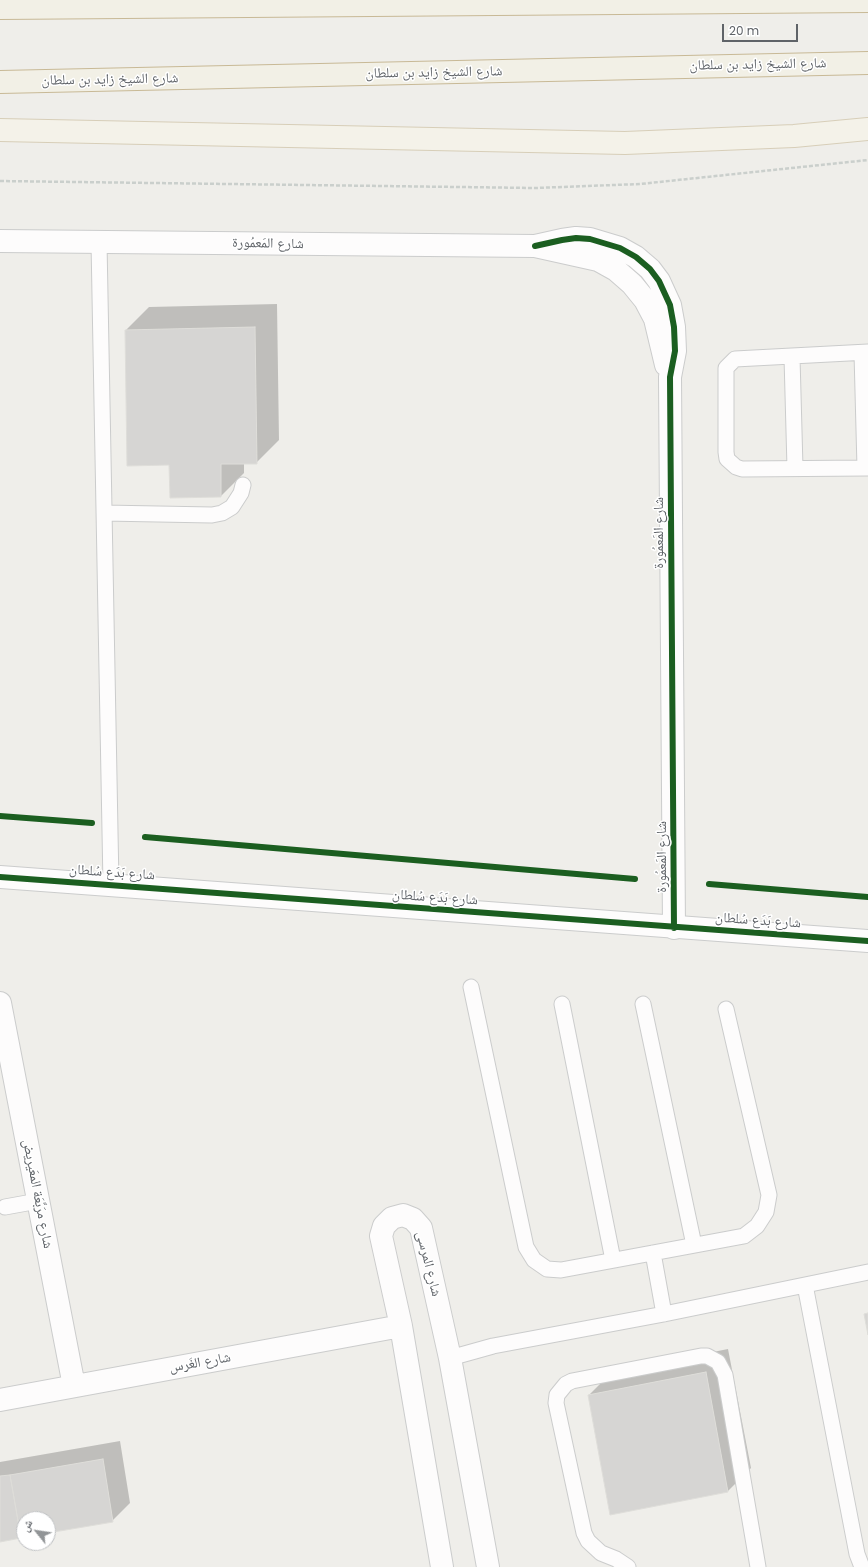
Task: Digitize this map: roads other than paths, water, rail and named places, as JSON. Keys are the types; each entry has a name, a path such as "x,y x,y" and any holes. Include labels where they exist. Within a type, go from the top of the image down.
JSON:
{"highway":[{"path":"0,8 868,1"},
{"name":"شارع الشيخ زايد بن سلطان","path":"0,82 868,63"}],"main road":[{"path":"0,130 625,143 794,136 868,129"}],"street":[{"name":"شارع المَعمُورة","path":"0,242 536,246 562,240 590,239 620,248 636,257 650,269 659,281 670,305 674,327 675,351 670,377 674,928"},
{"name":"شارع بَدَع سُلطان","path":"0,877 674,928 868,941"},
{"name":"شارع مرَبَّعَة المعَيريض","path":"0,1003 74,1386"},
{"name":"شارع المرسى","path":"442,1567 401,1326 381,1236 384,1226 392,1218 403,1216 413,1219 421,1228 450,1358 488,1567"},
{"name":"شارع الغَرس","path":"0,1400 401,1326"}],"lane":[{"path":"99,242 111,885"},
{"path":"865,352 867,468 736,467 727,458 726,374 730,363 735,359 865,352"},
{"path":"792,357 795,468"},
{"path":"104,513 212,515 222,513 232,507 241,493 243,485"},
{"path":"471,987 526,1248 534,1260 547,1269 561,1270 744,1236 757,1226 766,1212 769,1196 726,1009"},
{"path":"562,1004 613,1260"},
{"path":"643,1004 694,1245"},
{"path":"5,1207 38,1201"},
{"path":"653,1253 664,1314"},
{"path":"450,1358 493,1346 664,1314 868,1272"},
{"path":"805,1285 857,1554 862,1567"},
{"path":"628,1567 616,1559 601,1553 588,1541 584,1533 556,1403 557,1395 566,1384 572,1381 707,1356 718,1362 725,1375 758,1567"}]}
